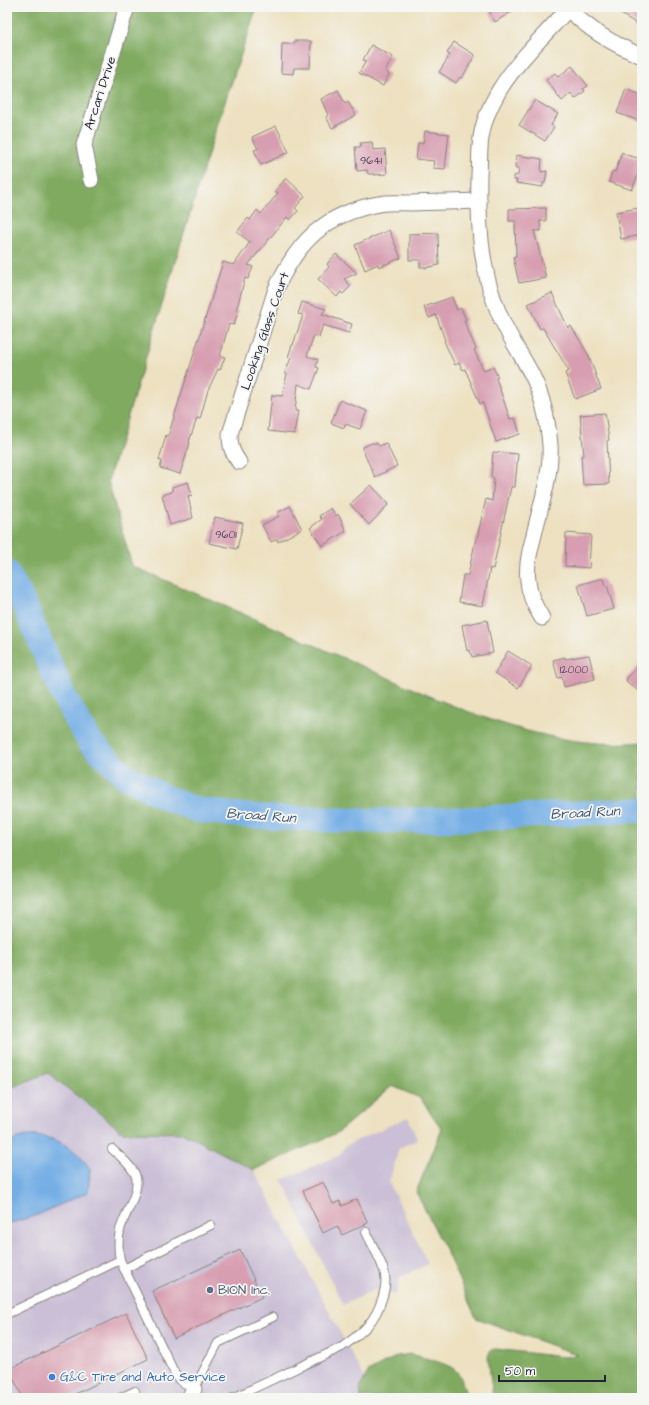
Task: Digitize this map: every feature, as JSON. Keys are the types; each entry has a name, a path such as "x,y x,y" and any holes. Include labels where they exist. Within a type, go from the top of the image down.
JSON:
{"street":[{"name":"Arcari Drive","path":"91,180 84,145 127,7"},
{"path":"542,618 530,594 527,580 527,564 549,464 550,447 547,421 541,398 532,376 497,310 483,261 479,230 480,139 488,112 499,90 512,71 567,8 610,41 642,56"},
{"name":"Looking Glass Court","path":"239,462 233,454 230,444 230,434 276,289 284,270 296,252 310,237 324,226 357,210 380,204 479,201"}],"lane":[{"path":"112,1149 131,1167 137,1183 136,1191 121,1228 118,1241 120,1260 172,1368 179,1380 192,1394 218,1343 273,1317"},
{"path":"124,1269 210,1225"},
{"path":"233,1398 342,1347 370,1324 375,1317 385,1292 386,1280 385,1272 366,1232"},
{"path":"7,1314 120,1260"},
{"path":"120,1398 135,1391"}],"shaded area":[{"path":"48,1073 123,1132 184,1133 254,1170 375,1398 7,1398 7,1089"},
{"path":"408,1117 417,1140 399,1148 389,1183 428,1264 400,1277 396,1295 375,1289 343,1305 282,1180 340,1155 345,1146"}],"green space":[{"path":"7,7 257,7 214,135 108,481 132,566 418,691 491,720 528,731 566,739 604,743 642,742 642,1398 493,1398 488,1357 490,1351 495,1349 564,1357 578,1355 476,1318 447,1253 416,1192 442,1129 420,1098 392,1086 337,1133 254,1170 184,1133 123,1132 48,1073 7,1089"},
{"path":"411,1354 440,1362 454,1369 461,1378 467,1398 361,1398 360,1388 368,1372 397,1356"}],"water":[{"path":"37,1136 55,1140 70,1148 77,1154 90,1169 88,1192 35,1216 7,1224 7,1147 17,1138"}],"building":[{"path":"487,7 519,7 495,22"},
{"path":"610,7 642,7 642,16 637,24"},
{"path":"294,41 311,41 310,68 294,68 293,74 281,73 282,44 294,44"},
{"path":"454,42 475,55 462,78 460,77 456,83 439,72 450,55 447,53"},
{"path":"371,45 393,57 385,71 389,74 383,86 359,73 366,61 363,60"},
{"path":"572,66 588,86 583,89 585,91 575,99 571,93 562,101 546,80 555,73 558,77"},
{"path":"626,89 642,95 642,122 617,113"},
{"path":"338,90 345,104 348,102 356,115 332,128 326,117 328,115 321,99"},
{"path":"535,100 558,114 551,125 554,127 545,141 519,125"},
{"path":"276,126 289,152 261,165 254,150 258,149 252,137"},
{"path":"425,131 449,134 445,169 433,168 434,161 416,159 418,143 423,143"},
{"path":"372,142 373,150 385,149 387,174 374,175 368,174 367,170 357,171 355,147 361,147 360,143"},
{"path":"622,152 626,155 642,159 642,164 632,190 609,182 612,171 615,172"},
{"path":"516,155 542,159 541,172 547,171 543,187 516,183 517,180 514,180 514,176 518,175 519,168 515,168"},
{"path":"286,178 305,196 295,208 298,211 290,220 287,217 248,265 253,267 248,279 245,278 236,311 238,311 234,325 229,324 220,356 225,357 220,370 218,369 208,390 200,419 197,418 180,474 160,468 162,461 159,460 166,435 168,436 223,262 234,265 250,242 237,232 248,218 250,220 257,210 261,214 278,193 275,191"},
{"path":"546,208 546,221 540,221 541,231 534,231 546,278 519,283 513,257 516,256 515,221 509,221 509,209"},
{"path":"639,208 642,221 642,235 621,239 616,212"},
{"path":"389,230 401,258 379,267 378,264 365,270 355,245"},
{"path":"438,233 439,265 425,268 420,267 420,260 409,260 409,234"},
{"path":"336,254 357,273 344,279 351,286 343,294 341,292 337,297 318,279 329,267 327,264"},
{"path":"552,293 568,328 571,326 588,354 601,389 575,399 565,373 569,371 543,328 540,329 528,304"},
{"path":"452,297 457,310 461,308 466,320 464,321 476,349 474,350 484,371 493,367 498,377 496,378 510,419 515,418 520,434 496,442 483,403 480,404 465,369 463,370 459,363 455,365 444,341 445,340 436,315 429,318 424,307"},
{"path":"302,302 326,309 322,314 352,324 349,333 323,325 319,337 314,335 307,356 318,359 316,367 319,368 311,389 298,384 295,411 298,411 294,434 268,431 272,395 282,396 287,374 285,373 291,358 288,357 303,315 298,314"},
{"path":"340,400 367,411 360,429 345,424 344,428 331,423"},
{"path":"605,413 609,440 607,441 609,484 583,485 581,456 584,456 580,415"},
{"path":"372,443 377,443 379,446 386,443 397,466 375,477 363,451 363,447"},
{"path":"493,452 518,454 515,487 511,487 493,569 490,568 483,606 459,602 463,575 468,575 486,499 492,501 494,478 491,477"},
{"path":"188,482 192,495 188,496 193,518 170,525 162,495 172,492 172,487"},
{"path":"371,485 389,504 369,525 350,504"},
{"path":"290,506 302,529 278,542 277,539 271,542 262,525 279,516 277,513"},
{"path":"331,508 336,516 338,514 346,531 322,546 310,528 322,519 319,516"},
{"path":"215,517 243,523 237,549 209,543"},
{"path":"566,533 591,535 589,568 565,566"},
{"path":"603,579 605,586 607,585 614,609 587,616 578,585"},
{"path":"487,620 493,653 472,657 470,650 467,651 462,625"},
{"path":"508,651 532,666 518,688 495,673"},
{"path":"589,655 595,679 564,687 562,677 558,678 553,660 565,657 565,659"},
{"path":"642,662 642,694 626,681 626,679"},
{"path":"323,1182 333,1204 340,1201 342,1206 357,1199 368,1223 342,1235 337,1226 323,1233 303,1191"},
{"path":"240,1250 262,1297 174,1338 152,1291"},
{"path":"126,1313 148,1359 67,1398 23,1398 9,1369"}],"waterway":[{"name":"Broad Run","path":"7,573 19,593 63,695 89,741 124,775 164,797 197,810 236,815 280,818 371,821 463,819 642,810"}],"place":[{"name":"BION Inc.","path":"210,1290"},
{"name":"G&C Tire and Auto Service","path":"52,1377"}]}
